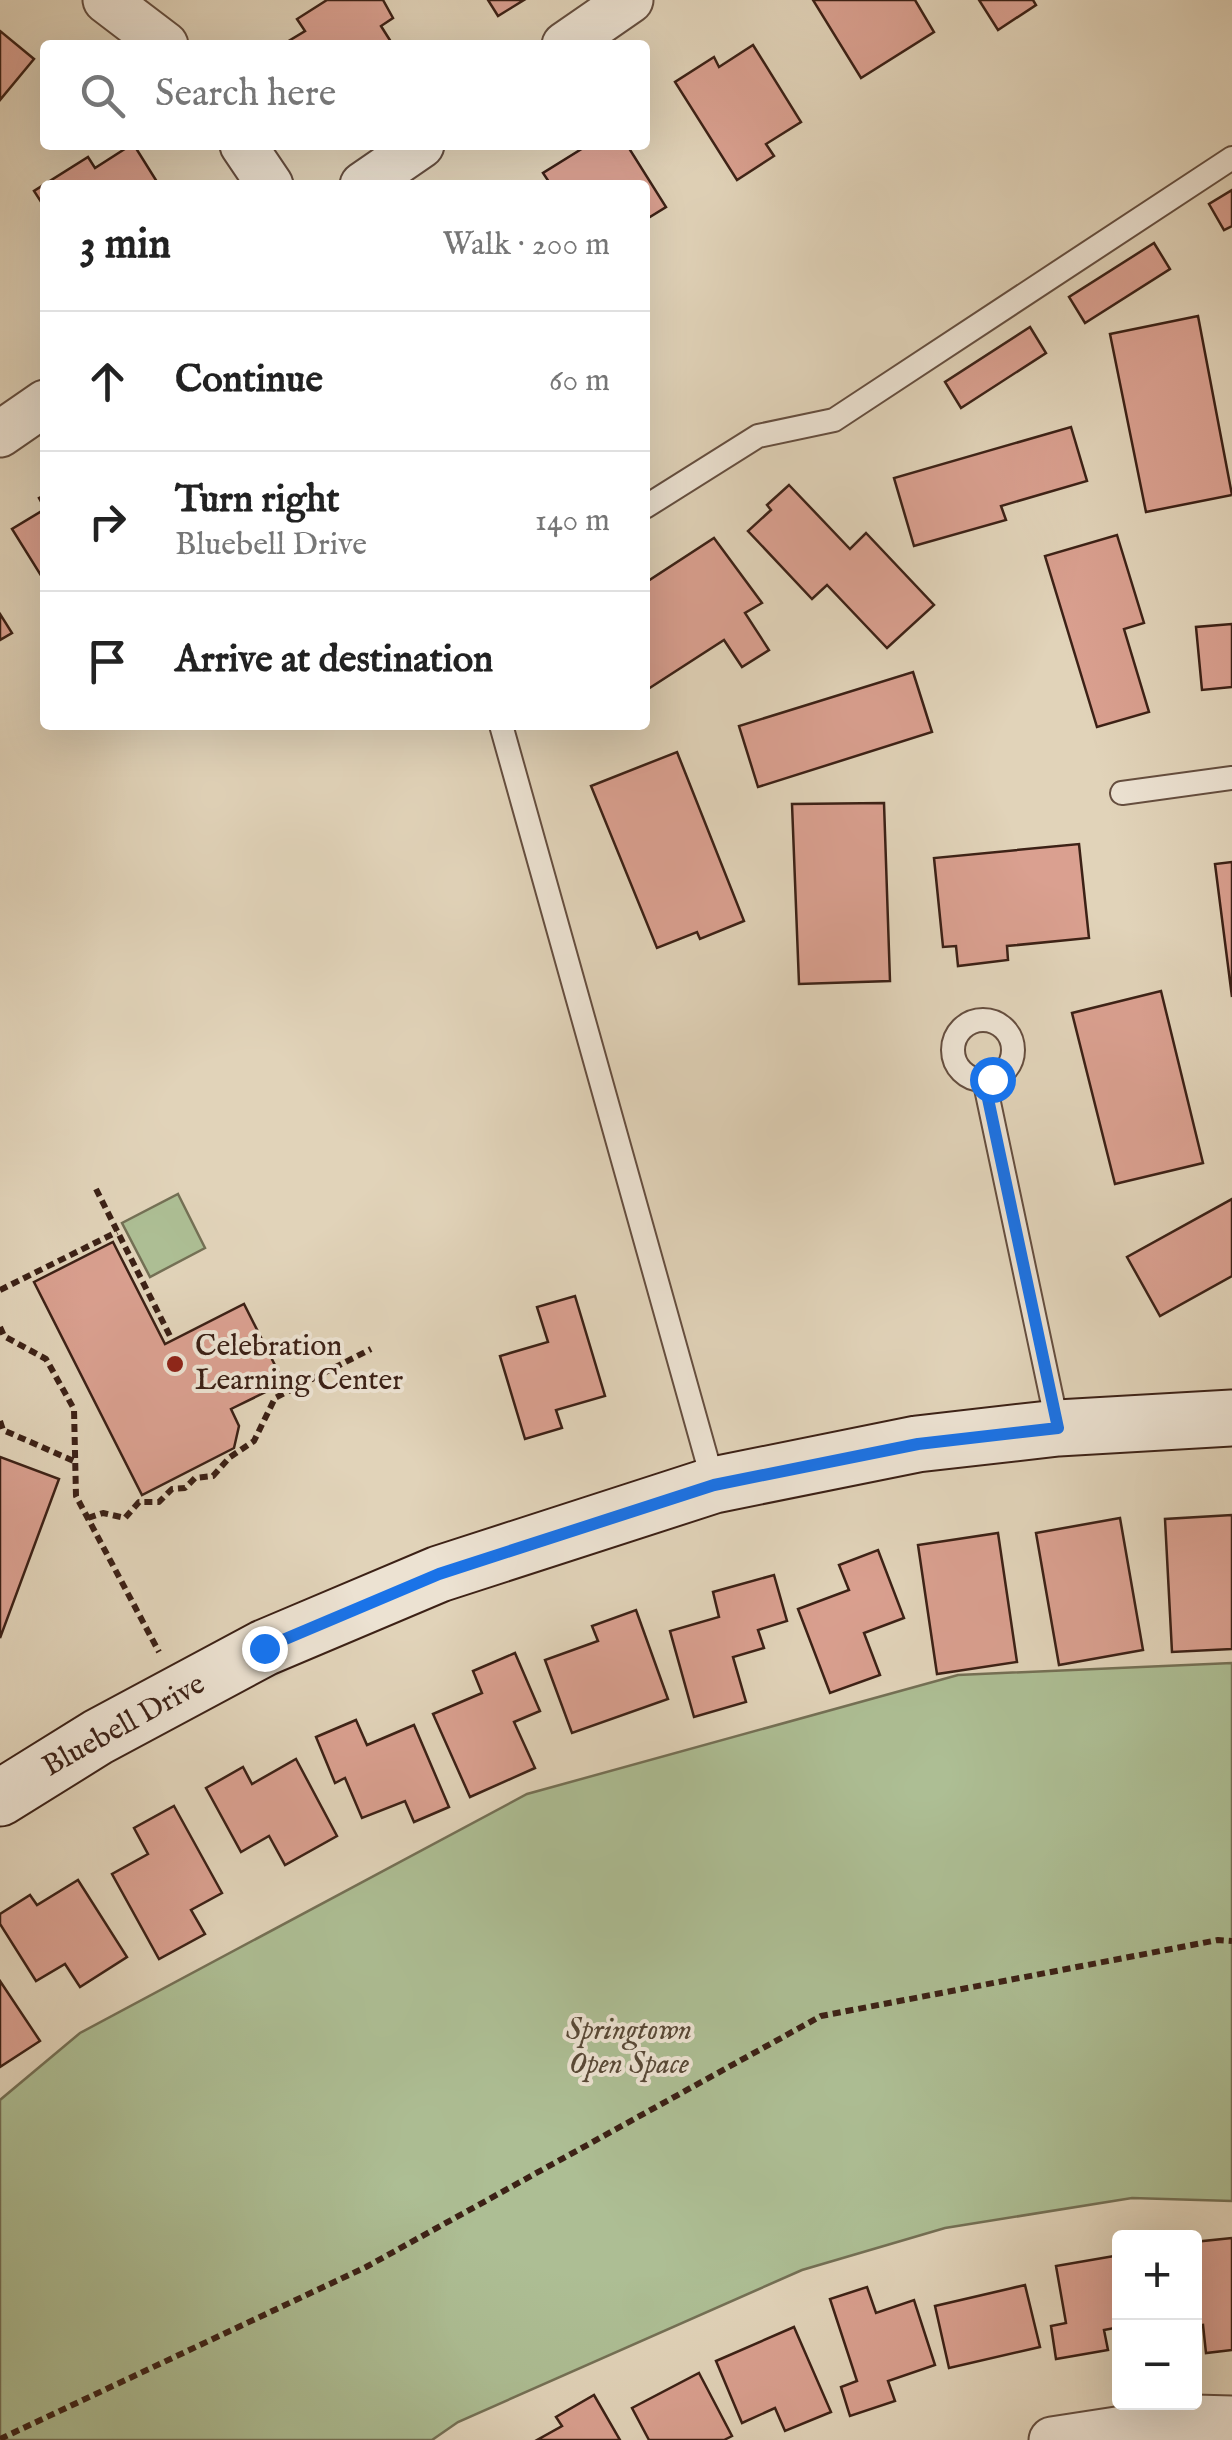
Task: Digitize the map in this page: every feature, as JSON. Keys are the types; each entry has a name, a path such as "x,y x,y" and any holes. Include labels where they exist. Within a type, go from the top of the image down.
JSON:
{"street":[{"path":"106,0 158,40"},
{"path":"573,40 630,0"},
{"path":"246,150 267,180"},
{"path":"371,180 414,150"},
{"path":"0,434 40,406"},
{"name":"Bluebell Drive","path":"0,1798 98,1737 264,1648 439,1574 714,1485 918,1444 1058,1428 1232,1418"},
{"path":"1052,2440 1195,2418 1232,2419"}],"lane":[{"path":"650,505 758,436 834,420 1232,158"},
{"path":"502,730 714,1485"},
{"path":"1122,793 1232,778"},
{"path":"984,1080 1058,1428"}],"path":[{"path":"96,1189 170,1336"},
{"path":"0,1290 117,1232"},
{"path":"0,1326 2,1337 46,1359 74,1409 76,1496 181,1693"},
{"path":"88,1518 103,1513 125,1518 139,1502 159,1502 172,1489 185,1488 196,1478 212,1476 230,1456 254,1441 275,1398 372,1349"},
{"path":"0,1421 3,1430 76,1462"},
{"path":"0,2439 366,2267 822,2016 1218,1940 1232,1941"}],"green space":[{"path":"178,1194 205,1248 150,1277 122,1223"},
{"name":"Springtown Open Space","path":"1232,1663 1232,2201 1132,2198 945,2228 802,2270 458,2422 432,2440 0,2440 0,2100 80,2033 527,1794 958,1675"}],"building":[{"path":"327,0 383,0 393,18 381,26 390,40 290,40 305,31 297,19"},
{"path":"488,0 524,0 498,16"},
{"path":"813,0 915,0 934,32 861,78"},
{"path":"979,0 1033,0 1036,5 998,30"},
{"path":"0,31 34,59 0,100"},
{"path":"753,45 801,122 766,144 774,156 737,180 675,82 714,57 719,67"},
{"path":"123,150 137,150 156,180 51,180 88,157 95,168"},
{"path":"580,150 630,150 649,180 548,180 543,173"},
{"path":"650,182 666,207 650,217"},
{"path":"1232,190 1232,226 1224,230 1209,204"},
{"path":"1154,243 1170,269 1085,323 1069,297"},
{"path":"1198,316 1232,495 1146,512 1110,334"},
{"path":"1030,327 1046,353 961,408 945,382"},
{"path":"1071,427 1087,481 1001,506 1006,520 914,546 894,478"},
{"path":"789,485 850,549 866,533 934,605 887,648 827,585 812,599 748,531 771,510 767,505"},
{"path":"40,512 40,574 12,529"},
{"path":"1117,535 1144,623 1124,629 1149,712 1097,727 1045,556"},
{"path":"714,538 762,603 745,613 769,650 742,667 724,640 650,688 650,580"},
{"path":"0,614 12,633 0,640"},
{"path":"1232,624 1232,687 1202,690 1196,627"},
{"path":"913,672 932,732 758,787 739,726"},
{"path":"677,752 744,921 700,939 697,932 657,948 591,786"},
{"path":"884,803 890,981 799,984 792,804"},
{"path":"1079,844 1089,938 1007,946 1008,960 958,966 956,946 943,947 934,858"},
{"path":"1232,862 1232,997 1215,864"},
{"path":"1161,991 1203,1163 1115,1184 1072,1013"},
{"path":"1232,1199 1232,1276 1160,1316 1127,1257"},
{"name":"Celebration Learning Center","path":"113,1242 165,1344 244,1304 284,1383 231,1409 239,1426 234,1448 142,1495 34,1282"},
{"path":"575,1296 605,1396 556,1410 562,1428 525,1439 500,1356 548,1342 537,1307"},
{"path":"0,1457 59,1479 0,1638"},
{"path":"1232,1515 1232,1649 1172,1652 1165,1519"},
{"path":"1120,1518 1143,1650 1059,1665 1036,1533"},
{"path":"998,1533 1017,1662 937,1674 918,1545"},
{"path":"878,1550 904,1618 864,1633 880,1675 830,1693 798,1609 849,1590 839,1565"},
{"path":"774,1575 787,1621 758,1630 764,1648 733,1657 746,1702 694,1717 670,1631 719,1617 713,1592"},
{"path":"636,1610 668,1699 572,1733 545,1660 598,1641 592,1626"},
{"path":"515,1653 540,1711 514,1722 535,1768 470,1797 433,1714 482,1693 473,1671"},
{"path":"356,1720 367,1745 414,1725 449,1807 414,1822 405,1801 362,1818 345,1778 335,1783 316,1737"},
{"path":"296,1759 337,1836 285,1865 269,1836 241,1852 206,1788 243,1767 252,1784"},
{"path":"174,1806 222,1893 191,1910 205,1934 159,1959 112,1874 148,1854 134,1828"},
{"path":"78,1880 127,1957 80,1987 65,1964 36,1981 0,1924 0,1914 30,1895 37,1905"},
{"path":"0,1981 40,2041 0,2067"},
{"path":"1232,2238 1232,2350 1206,2353 1202,2325 1202,2241"},
{"path":"1112,2256 1112,2328 1104,2330 1108,2350 1056,2359 1051,2326 1066,2323 1056,2266"},
{"path":"1025,2285 1040,2347 949,2368 935,2306"},
{"path":"867,2287 876,2313 914,2300 935,2365 888,2381 895,2401 850,2416 841,2387 857,2381 830,2299"},
{"path":"794,2327 831,2412 785,2431 775,2408 742,2423 716,2361"},
{"path":"699,2373 732,2436 724,2440 649,2440 632,2408"},
{"path":"594,2395 620,2440 537,2440 562,2426 556,2417"}],"place":[{"name":"Celebration Learning Center","path":"175,1364"}],"route":[{"path":"264,1648 439,1574 714,1485 918,1444 1058,1428 984,1080 992,1079"}]}
